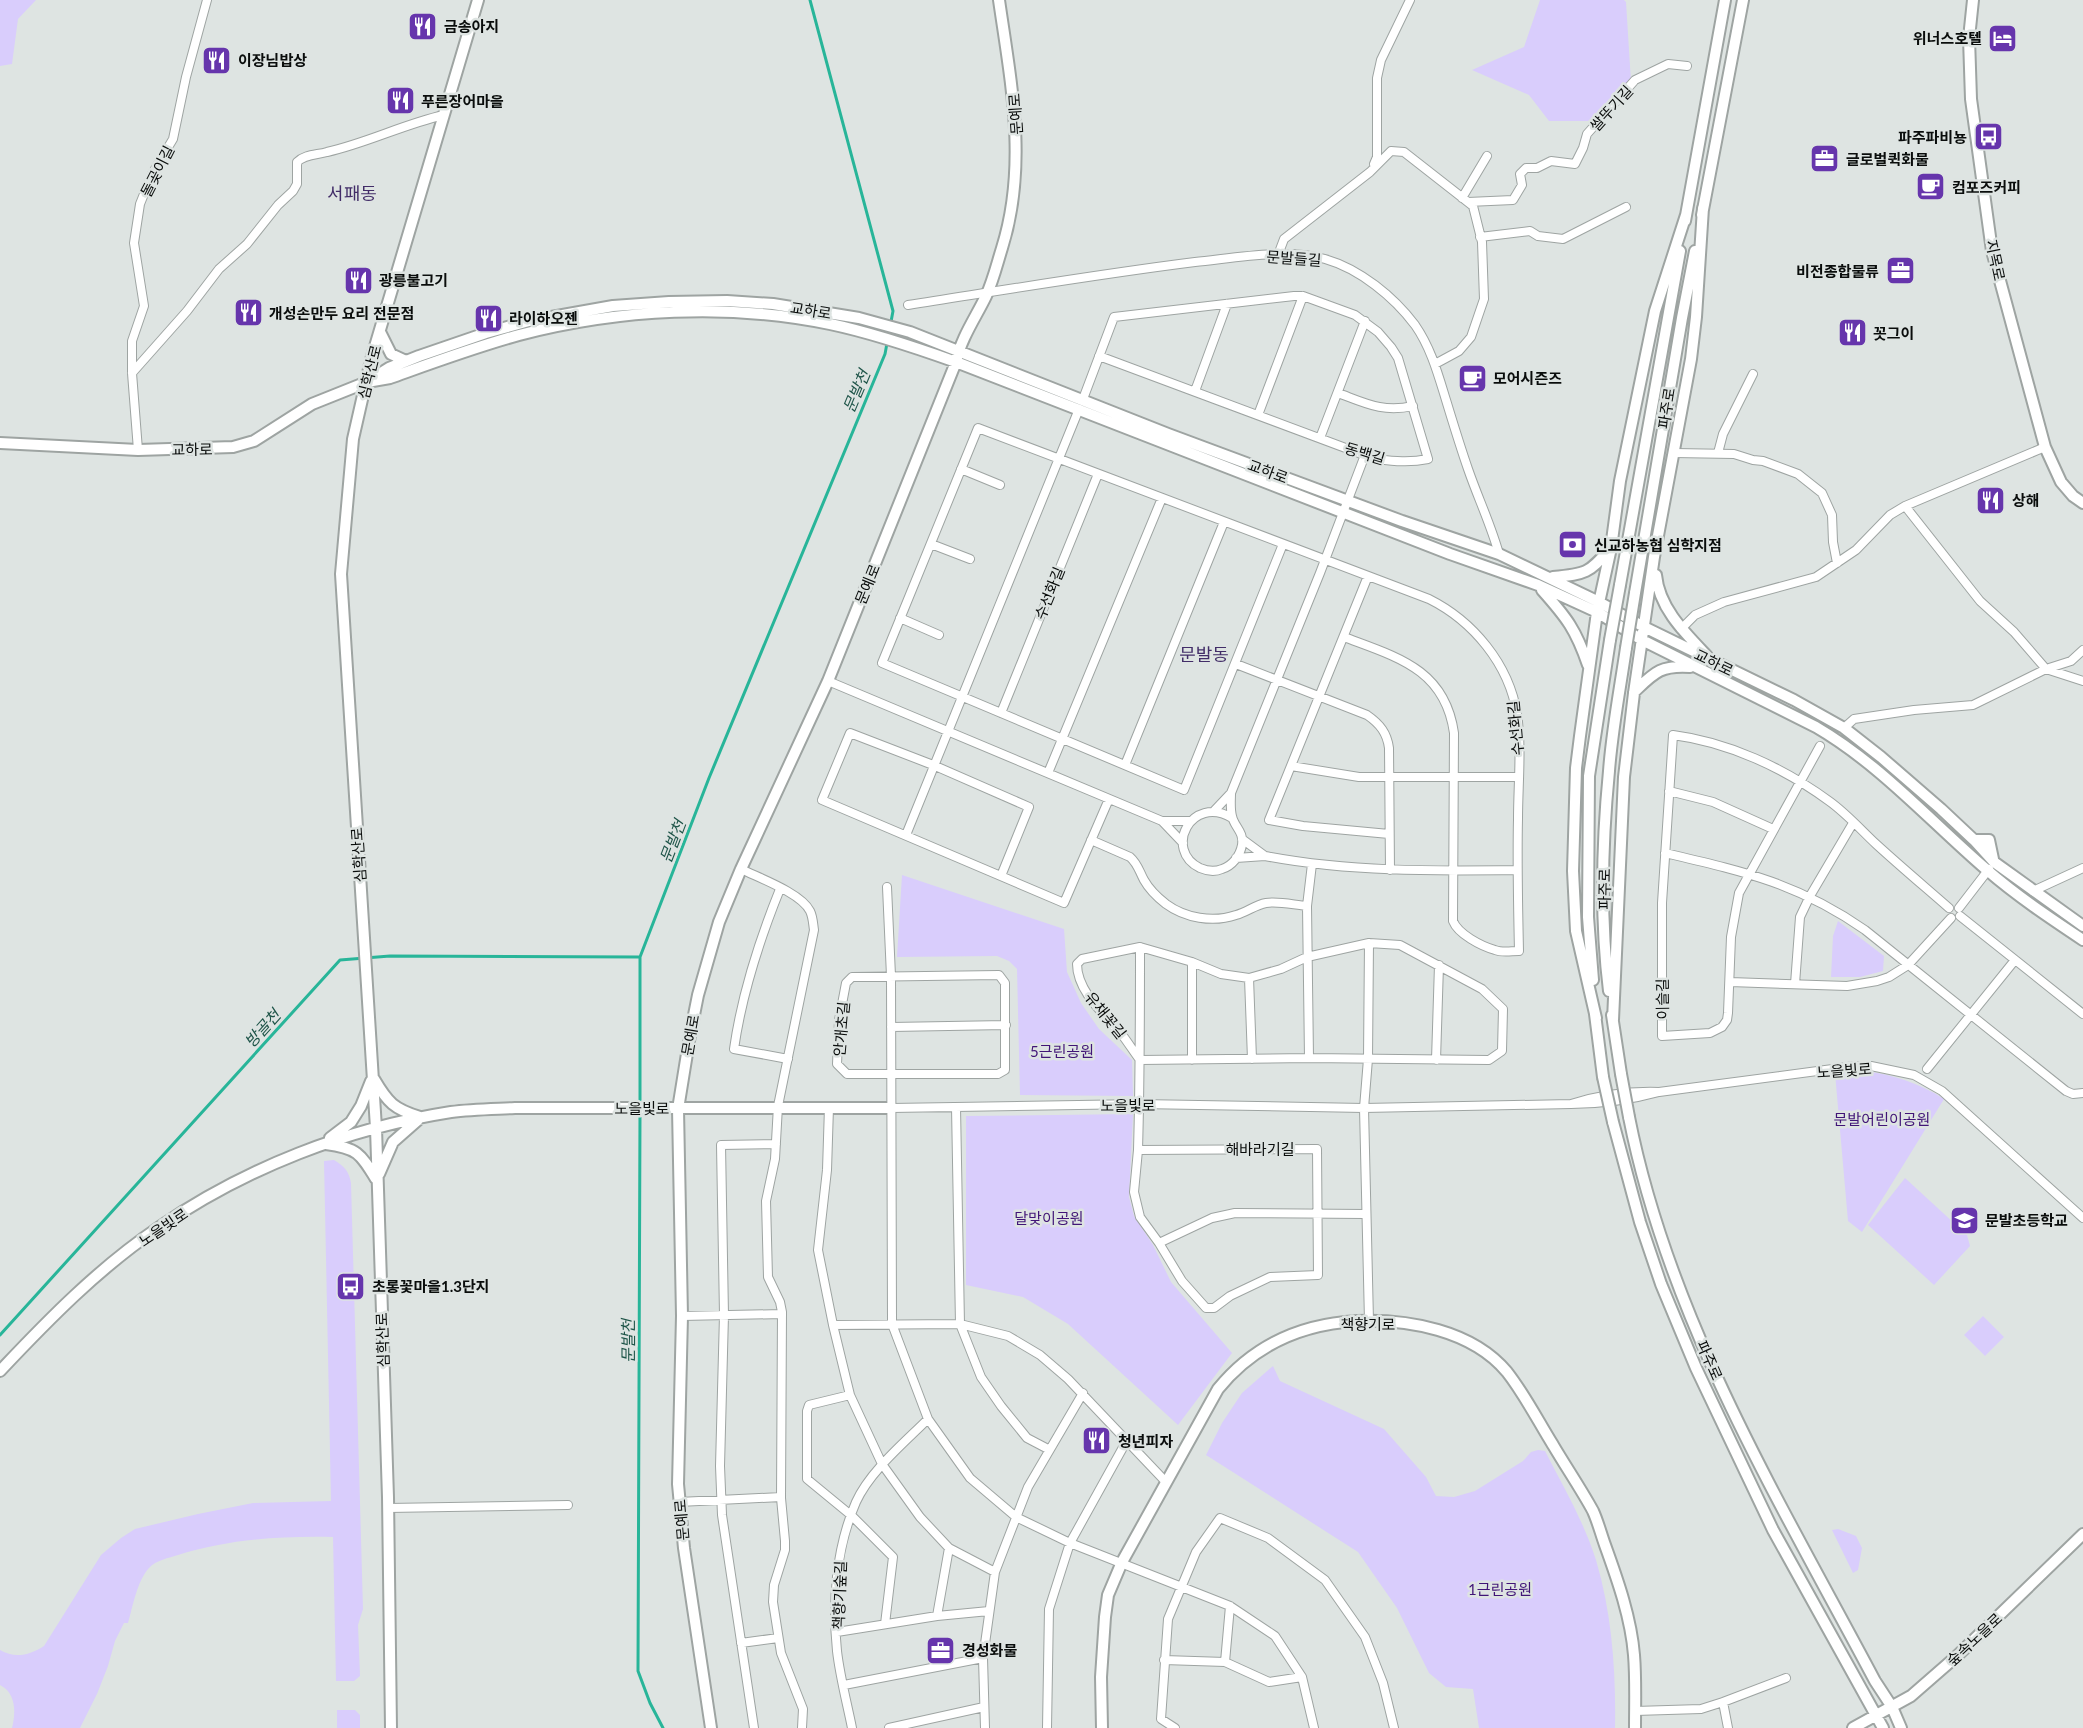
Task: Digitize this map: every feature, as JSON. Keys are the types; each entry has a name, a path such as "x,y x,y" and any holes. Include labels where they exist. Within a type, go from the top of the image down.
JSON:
{"street":[{"name":"돌곶이길","path":"138,450 132,374 132,341 144,306 134,243 140,204 152,174 173,139 186,76 207,0"},
{"name":"심학산로","path":"391,1728 388,1509 373,1077 341,574 353,439 371,360 478,0"},
{"name":"문예로","path":"711,1728 684,1548 678,1484 682,1316 678,1109 698,995 719,922 828,681 959,350 987,293 1010,219 1017,160 1014,98 999,0"},
{"path":"1370,172 1377,157 1377,78 1382,60 1410,0"},
{"name":"파주로","path":"1725,0 1610,640 1589,776 1588,917 1596,1018 1603,1077 1613,1122 1643,1232 1661,1284 1696,1368 1773,1530 1883,1728"},
{"name":"파주로","path":"1743,0 1682,318 1626,648 1609,769 1603,918 1607,970 1621,1074 1636,1155 1672,1272 1716,1375 1901,1728"},
{"name":"지목로","path":"1973,0 1969,38 1971,99 1992,251 2045,447 2061,482 2073,496 2083,503"},
{"name":"쌀뚜기길","path":"1465,200 1513,200 1522,184 1520,174 1526,168 1537,168 1551,161 1575,164 1587,134 1635,80 1668,64 1688,66"},
{"path":"132,374 187,311 219,269 247,244 278,205 293,191 297,184 297,162 302,157 330,152 420,120 444,116"},
{"path":"1278,255 1284,239 1370,172 1391,151 1404,152 1473,206 1480,237 1484,299 1471,337 1459,351 1435,364"},
{"path":"1465,200 1487,156"},
{"path":"1480,237 1530,231 1538,236 1563,239 1626,207"},
{"path":"1613,1020 1623,788 1654,557 1691,359 1703,208"},
{"path":"1596,1018 1576,930 1574,871 1576,768 1598,607 1611,548 1620,481 1655,310 1686,214"},
{"name":"문발들길","path":"908,305 1134,270 1242,257 1278,255 1326,259 1368,280 1397,305 1426,343 1499,554"},
{"path":"1258,415 1303,296"},
{"name":"동백길","path":"1081,404 1099,356 1114,317 1303,296 1355,315 1378,332 1391,347 1403,372 1428,459 1399,462 1375,459 1099,356"},
{"name":"교하로","path":"0,443 138,450 233,447 254,441 312,404 367,382 389,368 406,361 528,321 613,306 681,302 773,304 875,322 959,350 1081,404 1343,512 1450,554 1598,607 1794,700 1844,728 1881,758 1974,840 1991,866 2033,891 2083,926"},
{"path":"1195,391 1227,303"},
{"name":"교하로","path":"367,382 390,378 519,335 615,316 715,313 776,316 828,324 906,344 1081,404 1499,554 1551,577 1598,607 1642,640 1816,726 1862,756 2039,910 2083,940"},
{"path":"1320,438 1365,321"},
{"path":"380,332 391,354 406,361"},
{"path":"1718,453 1723,434 1753,374"},
{"path":"1338,393 1389,410 1413,406"},
{"path":"906,835 1081,404"},
{"name":"수선화길","path":"1283,544 1184,790 882,663 978,428 1368,576 1440,605 1464,622 1486,645 1507,679 1513,698 1518,735 1519,951 1496,951 1459,931 1453,921 1454,777 1452,720 1448,708 1427,676 1406,661 1344,637"},
{"path":"1681,629 1695,615 1724,602 1816,577 1856,550 1890,516 1905,506 2045,447"},
{"path":"1674,453 1718,453 1763,460 1798,474 1822,493 1832,515 1833,542 1837,562"},
{"path":"1214,811 1231,793 1365,455"},
{"path":"961,469 1000,485"},
{"name":"수선화길","path":"1000,713 1098,474"},
{"path":"1048,773 1162,498"},
{"path":"1905,506 1980,601 2014,632 2046,669 2083,681"},
{"path":"1125,765 1224,522"},
{"path":"931,544 970,559"},
{"path":"1551,577 1576,575 1591,570 1611,548"},
{"path":"1654,557 1657,585 1671,616 1714,662"},
{"path":"1368,576 1269,820 1322,828 1389,834"},
{"path":"1538,585 1578,635 1589,668"},
{"path":"900,618 939,635"},
{"path":"1844,728 1854,719 1914,710 1973,705 2046,669 2071,661 2083,650"},
{"path":"1236,664 1367,715 1380,726 1388,738 1390,870"},
{"path":"1634,693 1656,670 1679,666 1695,667"},
{"path":"828,681 1162,821 1191,821"},
{"path":"1001,876 1029,807 933,765 850,733 822,800 1064,903 1109,799"},
{"name":"이슬길","path":"1820,746 1800,781 1773,829 1739,893 1733,920 1727,1020 1717,1031 1662,1036 1662,903 1673,735 1738,752 1800,781 1831,803 1949,908"},
{"name":"수선화길","path":"1291,766 1339,775 1518,777"},
{"path":"1669,791 1713,802 1773,829"},
{"path":"1231,793 1232,818"},
{"path":"1214,811 1232,818 1238,826 1242,839 1242,846 1236,858 1223,869 1213,871 1203,869 1188,858 1183,843 1184,831 1191,821 1204,812 1214,811"},
{"path":"1162,821 1183,843"},
{"path":"1795,984 1800,917 1809,896 1853,823"},
{"path":"1242,839 1265,856"},
{"path":"1091,840 1130,857 1135,861 1157,897 1188,915 1220,919 1235,916 1264,903 1307,906"},
{"path":"1665,853 1749,873 1809,896 1850,920 2066,1091 2073,1094 2083,1093"},
{"path":"1236,858 1265,856 1312,864 1390,870 1517,870"},
{"path":"1309,1058 1307,906 1312,864"},
{"path":"1991,866 1959,912 1957,919 1951,918 1947,913 1949,908 1954,906 1959,912 2015,960 2083,1014"},
{"path":"2033,891 2083,868"},
{"path":"741,869 803,902 809,910 814,930 778,1107 776,1159 766,1201 767,1270 771,1285 780,1302 782,1314 784,1550 773,1594 781,1653 800,1699 804,1719 802,1728"},
{"path":"887,887 891,976 892,1324 928,1419 970,1478 1016,1517 1070,1543 1230,1606 1275,1636 1302,1677 1314,1728"},
{"path":"780,889 753,963 739,1013 734,1049 788,1059"},
{"path":"1730,982 1862,985 1889,977 1908,965 1951,918"},
{"path":"1369,943 1368,1059 1364,1108 1369,1321"},
{"name":"유채꽃길","path":"1369,943 1400,945 1482,990 1503,1009 1502,1051 1489,1060 1309,1058 1140,1060 1088,995 1077,972 1077,964 1082,958 1140,947 1192,962 1221,974 1249,978 1281,969 1307,957 1369,943"},
{"name":"유채꽃길","path":"1140,947 1140,1104"},
{"path":"1927,1069 2015,960"},
{"path":"1192,962 1192,1060"},
{"path":"1436,1060 1439,965"},
{"name":"안개초길","path":"999,975 1005,983 1005,1070 998,1074 847,1074 837,1064 839,1020 846,983 852,977 891,976 999,975"},
{"path":"1249,978 1252,1059"},
{"path":"891,1027 1006,1025"},
{"name":"노을빛로","path":"0,1371 64,1305 157,1228 195,1205 286,1158 323,1143 420,1117 454,1111 515,1108 891,1108 1140,1104 1364,1108 1571,1104 1594,1097 1636,1091 1659,1092 1855,1066 1871,1066 1914,1075 1942,1091 2083,1218"},
{"path":"373,1077 385,1098 398,1110 420,1117"},
{"path":"323,1143 351,1122 361,1106 373,1077"},
{"name":"해바라기길","path":"1138,1150 1317,1149 1318,1275 1270,1277 1230,1296 1214,1308 1206,1308 1182,1281 1140,1217 1134,1192 1140,1104"},
{"path":"829,1107 827,1170 818,1250 850,1395 882,1464 920,1517 949,1548 995,1572"},
{"path":"956,1107 960,1324 981,1377 1001,1406 1027,1438 1048,1449"},
{"path":"377,1180 393,1142 420,1117"},
{"path":"323,1143 346,1146 356,1151 377,1180"},
{"path":"754,1728 725,1538 720,1466 724,1315 721,1145 776,1144"},
{"path":"2074,1211 2083,1205"},
{"path":"1159,1243 1212,1218 1235,1213 1365,1214"},
{"path":"682,1316 782,1314"},
{"name":"책향기로","path":"1102,1728 1101,1677 1104,1617 1108,1595 1122,1562 1165,1481 1218,1389 1234,1369 1269,1344 1291,1334 1332,1324 1369,1321 1418,1325 1464,1340 1505,1370 1524,1395 1594,1513 1621,1588 1634,1654 1635,1728"},
{"path":"833,1325 960,1324 1008,1336 1040,1355 1083,1393 1126,1442 1165,1481"},
{"path":"985,1728 983,1658 995,1572 1028,1487 1048,1449 1083,1393"},
{"path":"850,1395 809,1405 807,1411 807,1479 852,1516 893,1557 885,1624"},
{"name":"책향기숲길","path":"852,1728 837,1651 836,1593 841,1548 857,1501 882,1464 928,1419"},
{"path":"1047,1728 1049,1609 1070,1543 1126,1442"},
{"path":"679,1502 782,1497"},
{"path":"388,1509 568,1505"},
{"path":"1175,1728 1161,1719 1168,1619 1196,1552 1220,1518 1269,1538 1325,1580 1365,1637 1383,1683 1394,1728"},
{"name":"숲속노을로","path":"1853,1728 1911,1696 1958,1655 2083,1534"},
{"path":"937,1616 949,1548"},
{"path":"1225,1662 1230,1606"},
{"path":"837,1632 937,1616 989,1611"},
{"path":"741,1643 778,1638"},
{"path":"844,1685 983,1658"},
{"path":"1164,1660 1225,1662 1269,1682 1302,1677"},
{"path":"1635,1711 1701,1708 1786,1678"},
{"path":"1723,1702 1728,1728"},
{"path":"889,1728 984,1707"}],"green space":[{"path":"0,0 36,0 18,19 12,64 0,66"},
{"path":"1540,0 1624,0 1626,2 1631,82 1594,121 1549,121 1529,95 1472,70 1524,47"},
{"name":"5근린공원","path":"902,875 1064,929 1067,972 1081,1003 1099,1029 1132,1060 1133,1096 1020,1095 1017,969 1009,961 997,956 897,957"},
{"path":"1838,921 1884,956 1883,971 1860,977 1831,977 1833,936"},
{"name":"문발어린이공원","path":"1865,1071 1906,1080 1944,1099 1862,1232 1848,1221 1835,1073"},
{"name":"달맞이공원","path":"1133,1114 1129,1197 1134,1216 1153,1245 1171,1282 1232,1353 1178,1425 1068,1324 1023,1297 966,1285 966,1116"},
{"path":"334,1160 346,1169 351,1183 363,1609 358,1625 360,1676 354,1681 336,1681 333,1537 274,1538 235,1542 167,1558 149,1568 138,1587 128,1623 124,1623 115,1641 97,1694 80,1728 12,1728 14,1704 9,1693 0,1685 0,1650 22,1655 44,1646 101,1555 121,1538 135,1529 253,1503 331,1501 324,1161"},
{"path":"1905,1178 1967,1235 1970,1246 1934,1285 1868,1225"},
{"path":"1983,1316 2004,1337 1985,1356 1964,1335"},
{"name":"1근린공원","path":"1273,1366 1280,1381 1384,1429 1426,1477 1436,1496 1454,1497 1475,1491 1523,1461 1531,1452 1545,1451 1573,1504 1596,1560 1606,1601 1612,1643 1615,1728 1479,1728 1473,1689 1446,1687 1429,1673 1397,1608 1358,1552 1206,1455 1222,1423 1242,1393"},
{"path":"1838,1529 1856,1536 1862,1548 1858,1570 1853,1573 1832,1530"},
{"path":"337,1710 355,1710 360,1715 360,1728 337,1728"}],"waterway":[{"name":"문발천","path":"640,1105 640,957 709,778 885,354 893,311 810,0"},
{"name":"방골천","path":"0,1335 340,960 390,956 639,957"},
{"name":"문발천","path":"640,1111 638,1671 650,1703 663,1728"}],"place":[{"name":"금송아지","path":"423,26"},
{"name":"위너스호텔","path":"2003,38"},
{"name":"이장님밥상","path":"217,60"},
{"name":"푸른장어마을","path":"400,101"},
{"name":"파주파비뇽","path":"1988,137"},
{"name":"글로벌퀵화물","path":"1825,159"},
{"name":"컴포즈커피","path":"1931,187"},
{"name":"비전종합물류","path":"1900,271"},
{"name":"광릉불고기","path":"358,280"},
{"name":"개성손만두 요리 전문점","path":"248,313"},
{"name":"라이하오젠","path":"488,318"},
{"name":"꼿그이","path":"1852,333"},
{"name":"모어시즌즈","path":"1472,378"},
{"name":"상해","path":"1991,500"},
{"name":"신교하농협 심학지점","path":"1573,545"},
{"name":"문발초등학교","path":"1964,1220"},
{"name":"초롱꽃마을1.3단지","path":"351,1286"},
{"name":"청년피자","path":"1097,1441"},
{"name":"경성화물","path":"941,1650"}],"district":[{"name":"서패동","path":"352,193"},
{"name":"문발동","path":"1204,654"}]}
